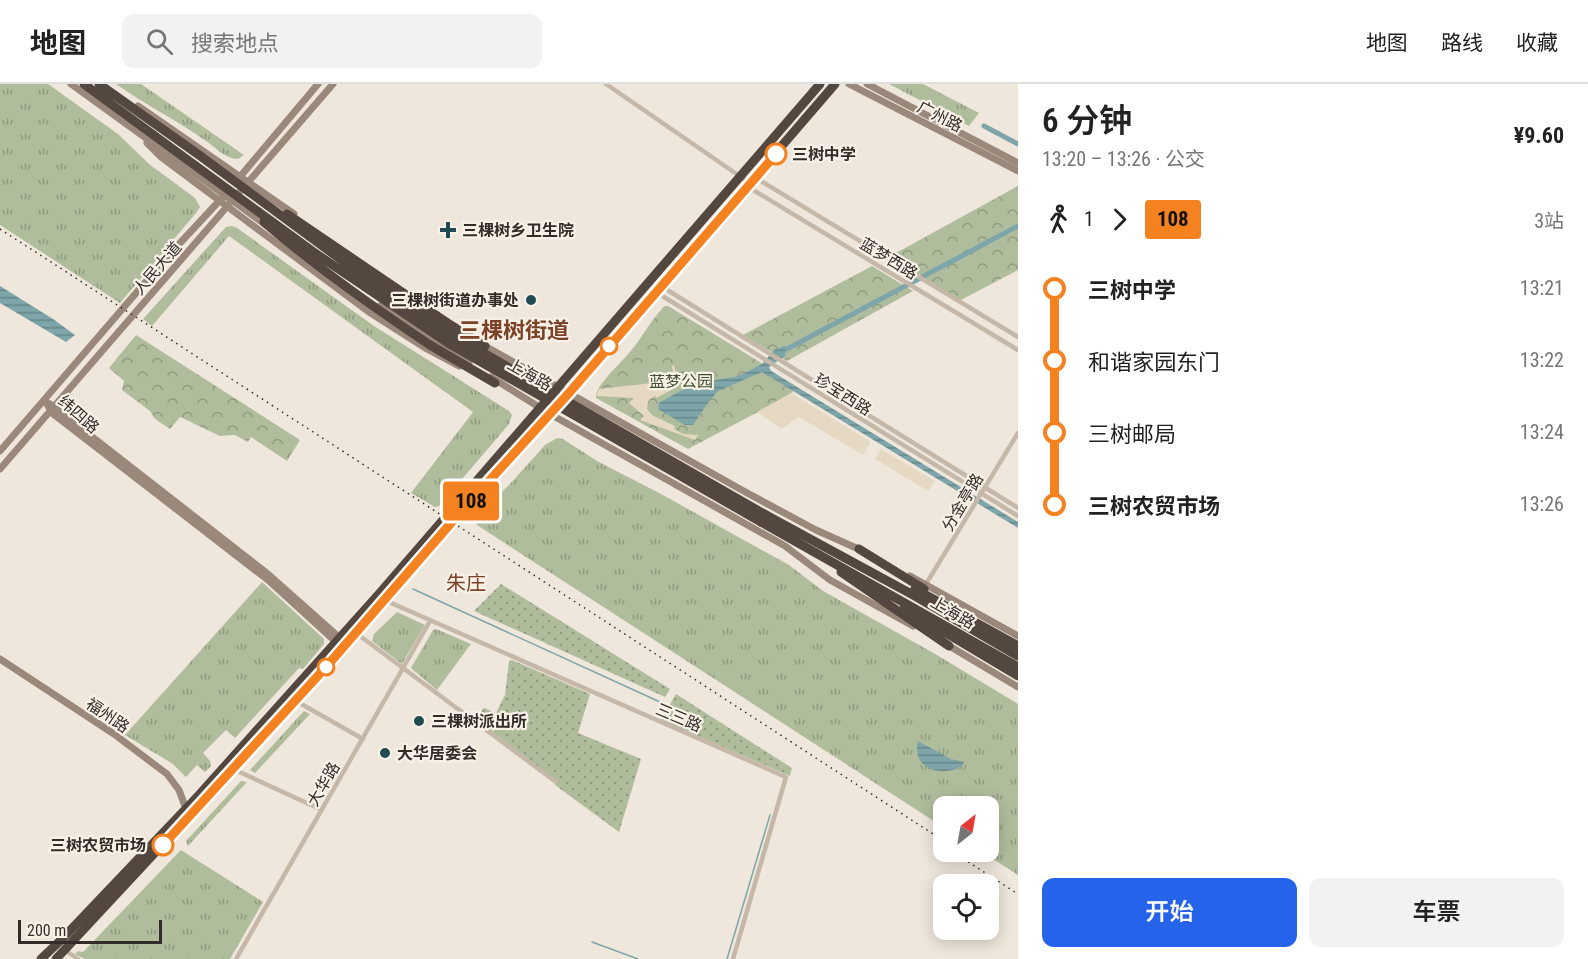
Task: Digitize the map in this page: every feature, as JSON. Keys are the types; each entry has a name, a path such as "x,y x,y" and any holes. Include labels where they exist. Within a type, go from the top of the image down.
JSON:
{"highway":[{"name":"上海路","path":"84,84 312,251 448,344 764,518"},
{"name":"上海路","path":"99,84 316,242 452,335 1018,667"},
{"path":"56,959 229,767 536,406 557,387 820,84"},
{"path":"41,959 186,808 296,700 458,515 569,393 835,84"},
{"path":"168,145 205,178 362,298 430,345 495,383"},
{"path":"199,155 485,346"},
{"name":"上海路","path":"797,537 915,596 1018,656"},
{"path":"797,537 853,556 982,625"},
{"path":"797,537 808,552 1018,676"},
{"path":"859,549 1018,646"},
{"path":"842,572 949,646"}],"main road":[{"name":"上海路","path":"71,84 222,198 377,304 536,406"},
{"name":"上海路","path":"106,84 485,346 795,519 926,584 1018,636"},
{"name":"人民大道","path":"0,451 168,256 222,198 318,84"},
{"name":"人民大道","path":"0,469 333,84"},
{"name":"广州路","path":"849,84 1018,171"},
{"name":"广州路","path":"867,84 1018,163"},
{"name":"上海路","path":"231,204 369,312 444,358 495,383 785,546 830,580 1018,687"},
{"name":"纬四路","path":"45,399 52,409 268,574 338,640"},
{"name":"福州路","path":"0,659 114,734 155,765 173,782 186,808"}],"street":[{"path":"606,84 751,183"},
{"name":"蓝梦西路","path":"751,183 914,273 1018,337"},
{"name":"蓝梦西路","path":"751,183 904,281 1018,350"},
{"name":"珍宝西路","path":"658,289 1018,508"},
{"name":"珍宝西路","path":"658,289 763,359 1018,516"},
{"name":"分金亭路","path":"926,584 1018,433"},
{"name":"三三路","path":"389,602 786,777 733,959"},
{"name":"大华路","path":"236,959 430,621"},
{"path":"356,633 556,782"},
{"path":"296,700 363,739"},
{"path":"229,767 322,810"},
{"path":"65,951 78,959"}],"green space":[{"path":"0,84 48,84 118,134 149,164 195,198 200,207 120,303 0,225"},
{"path":"116,84 141,84 244,155 234,159 225,155 195,133"},
{"path":"889,84 923,84 979,113 969,126"},
{"path":"1018,186 1018,270 959,301 887,258"},
{"path":"232,226 374,326 512,415 509,424 439,506 435,507 411,493 473,412 229,236 152,326 143,319 226,227"},
{"name":"蓝梦公园","path":"872,266 913,291 787,361 743,335"},
{"name":"蓝梦公园","path":"665,306 768,367 798,388 784,398 688,449 596,398 596,393 603,382"},
{"path":"136,335 300,440 287,461 251,437 248,442 235,435 220,436 180,417 170,429 155,419 150,411 122,390 124,381 109,368"},
{"path":"557,438 563,439 597,461 789,565 823,591 1018,704 1018,875 998,862 999,796 933,796 933,821 475,523 475,518 545,445"},
{"path":"262,582 324,639 324,644 303,669 299,668 235,738 226,730 203,753 211,766 205,772 197,765 186,777 173,764 125,735"},
{"path":"501,584 670,689 665,697 474,611"},
{"path":"397,612 425,625 402,664 372,641 374,634"},
{"path":"436,629 471,644 437,690 411,668 433,630"},
{"path":"512,660 590,694 578,733 641,759 619,832 555,785 557,781 478,721 477,716 484,708 496,713 505,695 509,661"},
{"path":"676,694 792,768 790,776 661,720"},
{"path":"304,711 310,714 255,773 250,770"},
{"path":"241,781 247,782 188,846 186,841"},
{"path":"181,850 263,902 230,959 85,959 75,954 78,951 83,952"}],"shaded area":[{"path":"674,365 679,386 650,399 647,409 652,415 675,426 674,429 683,434 698,435 695,440 640,420 644,416 629,403 634,398 596,396 599,389 652,383 669,372 673,373 672,366"},
{"path":"791,393 871,442 863,455 799,417 782,429 757,412"},
{"path":"881,449 935,481 928,491 875,459"}],"water":[{"path":"0,286 75,335 66,342 0,303"},
{"path":"787,347 785,356 769,367 771,371 1018,522 1018,528 762,372 718,391 693,425 685,425 658,409 659,403 692,384 739,376 762,364 774,350"},
{"path":"918,741 951,759 964,762 962,766 946,771 930,768 919,758"}],"waterway":[{"path":"984,126 1018,144"},
{"path":"787,349 1018,226"},
{"path":"413,589 660,702"},
{"path":"727,959 770,815"},
{"path":"592,942 638,959"}],"railway":[{"path":"0,229 933,834"},
{"path":"968,862 1018,894"}],"bus line":[{"name":"108","path":"163,845 326,667 458,515 569,393 776,154"}],"place":[{"name":"三树中学","path":"776,154"},
{"name":"三棵树乡卫生院","path":"448,230"},
{"name":"三棵树街道办事处","path":"531,300"},
{"name":"三棵树派出所","path":"419,721"},
{"name":"大华居委会","path":"385,753"},
{"name":"三树农贸市场","path":"163,845"}],"district":[{"name":"三棵树街道","path":"514,330"},
{"name":"朱庄","path":"466,583"}]}
